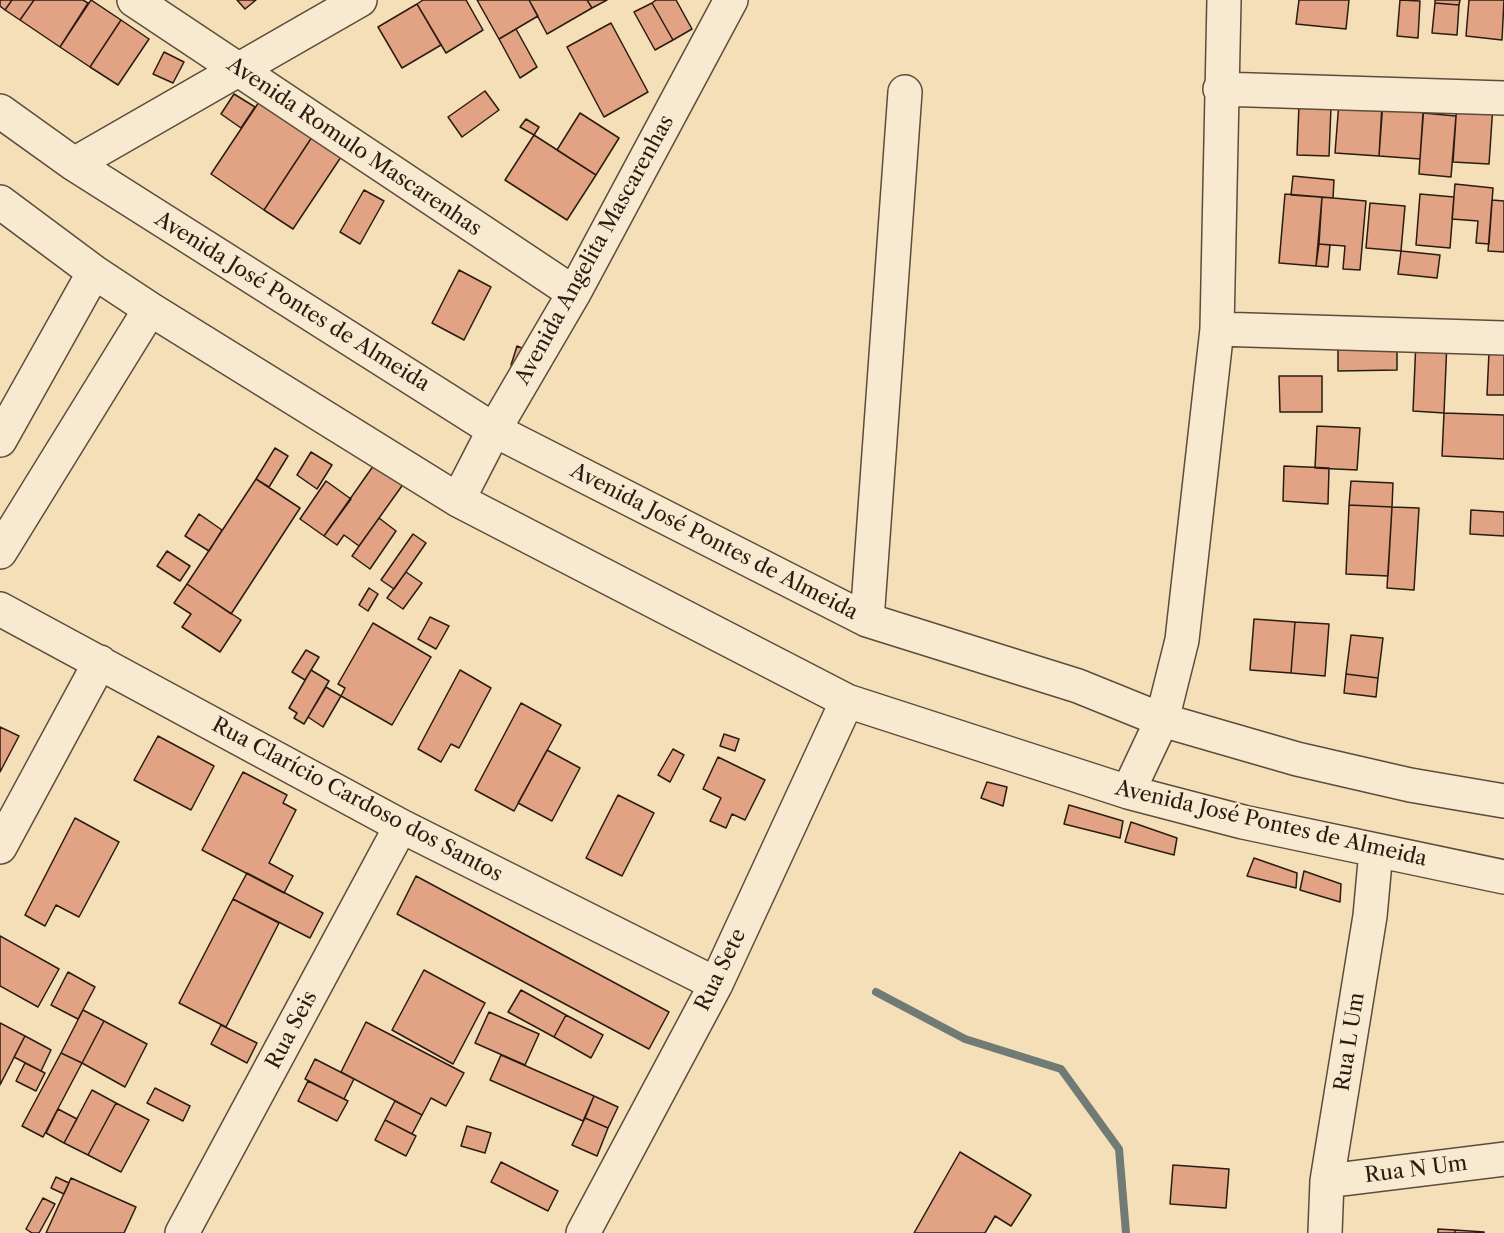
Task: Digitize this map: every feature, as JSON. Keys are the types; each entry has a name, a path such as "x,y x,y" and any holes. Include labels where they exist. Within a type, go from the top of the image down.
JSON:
{"street":[{"name":"Avenida Romulo Mascarenhas","path":"134,0 574,293"},
{"path":"74,164 360,0"},
{"name":"Avenida Angelita Mascarenhas","path":"458,500 494,430 574,293 730,0"},
{"path":"1128,792 1162,720 1182,640 1217,329 1220,89 1224,0"},
{"path":"1220,89 1504,98"},
{"path":"867,620 905,92"},
{"name":"Avenida José Pontes de Almeida","path":"0,111 74,164 494,430 867,620 1078,686 1162,720 1297,759 1410,785 1504,801"},
{"name":"Avenida José Pontes de Almeida","path":"0,202 94,272 150,309 458,500 847,701 1128,792 1243,822 1504,876"},
{"path":"0,440 94,272"},
{"path":"0,552 150,309"},
{"path":"1217,329 1504,338"},
{"name":"Rua Clarício Cardoso dos Santos","path":"0,608 401,826 716,984"},
{"path":"0,847 100,662"},
{"name":"Rua Sete","path":"583,1233 716,984 847,701"},
{"name":"Rua Seis","path":"182,1233 401,826"},
{"name":"Rua L Um","path":"1325,1233 1328,1181 1370,916 1376,851"},
{"name":"Rua N Um","path":"1328,1181 1504,1159"}],"building":[{"path":"0,0 12,0 5,10 0,6"},
{"path":"12,0 34,0 20,20 5,10"},
{"path":"34,0 83,0 88,3 60,47 20,20"},
{"path":"91,0 121,20 90,67 60,47"},
{"path":"237,0 256,0 245,9"},
{"path":"423,0 466,0 483,30 446,53 417,4"},
{"path":"477,0 529,0 538,16 499,39"},
{"path":"529,0 587,0 592,8 547,34"},
{"path":"587,0 607,0 592,8"},
{"path":"656,0 676,0 692,29 673,40 652,3"},
{"path":"1299,0 1349,0 1346,29 1296,24"},
{"path":"1400,0 1420,1 1418,38 1397,36"},
{"path":"1435,0 1460,0 1459,5 1435,3"},
{"path":"1469,0 1504,0 1502,40 1466,36"},
{"path":"652,3 673,40 655,50 634,12"},
{"path":"1435,3 1459,5 1457,35 1432,33"},
{"path":"417,4 441,45 402,68 378,27"},
{"path":"121,20 149,39 118,85 90,67"},
{"path":"611,23 648,92 604,117 567,47"},
{"path":"516,29 537,67 520,78 499,39"},
{"path":"164,52 184,62 173,83 153,74"},
{"path":"485,91 499,110 462,137 448,117"},
{"path":"234,94 255,107 241,128 221,114"},
{"path":"263,96 316,131 264,210 211,174"},
{"path":"1383,101 1424,105 1420,159 1379,156"},
{"path":"1339,102 1382,105 1379,156 1335,153"},
{"path":"1457,102 1493,105 1489,164 1453,162"},
{"path":"1299,105 1331,107 1329,156 1297,155"},
{"path":"580,113 619,138 596,175 557,150"},
{"path":"1423,113 1456,116 1451,177 1419,174"},
{"path":"526,119 539,127 534,135 520,127"},
{"path":"316,131 345,151 293,229 264,210"},
{"path":"534,135 596,175 567,220 505,180"},
{"path":"1293,176 1334,180 1333,198 1291,195"},
{"path":"1455,184 1493,188 1489,244 1476,243 1478,221 1452,219"},
{"path":"364,190 384,201 360,244 340,232"},
{"path":"1285,194 1322,197 1316,266 1279,263"},
{"path":"1420,194 1454,197 1450,248 1416,245"},
{"path":"1322,197 1366,201 1360,270 1343,269 1345,246 1319,244"},
{"path":"1492,200 1504,201 1504,252 1488,251"},
{"path":"1370,203 1405,206 1401,251 1366,248"},
{"path":"1319,244 1330,245 1328,267 1316,266"},
{"path":"1401,251 1440,255 1437,278 1398,274"},
{"path":"459,270 491,287 464,340 432,323"},
{"path":"1338,333 1397,333 1397,370 1338,371"},
{"path":"1416,340 1447,341 1444,413 1413,411"},
{"path":"517,346 529,351 522,369 511,365"},
{"path":"1489,352 1504,352 1504,395 1487,395"},
{"path":"1279,376 1322,376 1322,412 1280,412"},
{"path":"1444,413 1504,415 1504,459 1442,456"},
{"path":"1317,426 1360,428 1357,470 1315,468"},
{"path":"275,448 288,456 269,487 256,479"},
{"path":"311,452 332,465 317,489 297,475"},
{"path":"376,462 404,483 359,546 344,535 337,545 324,536"},
{"path":"1284,466 1329,468 1328,504 1283,501"},
{"path":"256,479 300,508 231,614 187,584"},
{"path":"326,481 351,499 324,536 300,519"},
{"path":"1351,481 1393,483 1392,507 1349,505"},
{"path":"1349,505 1392,507 1388,576 1346,574"},
{"path":"1392,507 1419,508 1414,590 1387,588"},
{"path":"1471,510 1504,512 1504,536 1470,534"},
{"path":"199,514 222,530 209,551 185,536"},
{"path":"379,518 396,531 370,569 352,556"},
{"path":"413,534 426,543 394,589 381,580"},
{"path":"167,551 190,566 180,581 157,566"},
{"path":"406,572 422,583 403,609 387,598"},
{"path":"187,584 241,620 220,652 182,627 191,614 174,603"},
{"path":"369,588 378,594 368,611 359,605"},
{"path":"430,617 449,626 436,649 418,639"},
{"path":"1254,619 1295,622 1291,673 1250,670"},
{"path":"1295,622 1329,624 1325,676 1291,673"},
{"path":"373,623 431,657 392,725 341,696 345,688 338,684"},
{"path":"1351,635 1383,638 1378,678 1346,674"},
{"path":"306,650 319,657 305,680 292,672"},
{"path":"311,670 329,681 304,724 294,718 297,713 289,708"},
{"path":"460,670 491,688 459,748 451,744 441,762 418,749"},
{"path":"1346,674 1378,678 1376,697 1344,693"},
{"path":"326,687 341,696 323,727 308,717"},
{"path":"521,703 561,725 514,811 475,790"},
{"path":"0,727 19,736 0,772"},
{"path":"724,734 739,739 735,751 720,746"},
{"path":"158,736 214,766 191,810 134,780"},
{"path":"673,749 684,755 670,782 658,775"},
{"path":"547,750 580,768 552,821 518,803"},
{"path":"718,757 765,780 745,820 732,814 726,828 710,821 721,798 703,789"},
{"path":"243,772 287,795 283,803 296,810 269,863 293,876 284,893 202,850"},
{"path":"987,782 1007,787 1003,806 981,798"},
{"path":"618,795 654,813 622,876 586,858"},
{"path":"1069,805 1123,821 1120,838 1064,824"},
{"path":"75,818 119,842 79,917 56,905 45,926 25,915"},
{"path":"1131,822 1177,838 1174,855 1125,842"},
{"path":"1254,858 1297,873 1296,888 1247,876"},
{"path":"1304,871 1341,884 1340,902 1300,890"},
{"path":"247,873 323,913 310,938 233,899"},
{"path":"416,876 669,1012 649,1049 397,914"},
{"path":"233,899 279,923 226,1027 179,1003"},
{"path":"0,936 59,969 38,1007 0,986"},
{"path":"424,970 485,1003 453,1064 392,1030"},
{"path":"68,972 95,987 78,1019 51,1005"},
{"path":"521,990 566,1015 554,1037 508,1012"},
{"path":"83,1010 104,1021 82,1063 61,1053"},
{"path":"489,1012 539,1034 525,1065 475,1043"},
{"path":"566,1015 603,1035 591,1058 554,1037"},
{"path":"104,1021 147,1044 125,1087 82,1063"},
{"path":"366,1022 464,1073 446,1106 431,1098 422,1115 341,1072"},
{"path":"0,1023 25,1036 0,1085"},
{"path":"221,1025 257,1043 247,1063 211,1044"},
{"path":"25,1036 51,1050 41,1071 14,1057"},
{"path":"61,1053 82,1063 43,1137 22,1126"},
{"path":"501,1055 594,1096 583,1121 490,1080"},
{"path":"315,1059 354,1079 344,1099 305,1079"},
{"path":"25,1063 45,1073 36,1091 16,1081"},
{"path":"308,1081 348,1101 337,1121 298,1101"},
{"path":"155,1088 190,1106 183,1121 147,1103"},
{"path":"92,1090 116,1103 88,1155 64,1143"},
{"path":"594,1096 618,1107 608,1128 585,1118"},
{"path":"395,1101 422,1115 412,1134 385,1120"},
{"path":"116,1103 149,1120 121,1172 88,1155"},
{"path":"58,1109 77,1119 64,1143 46,1133"},
{"path":"585,1118 608,1128 597,1156 572,1145"},
{"path":"385,1120 416,1136 406,1156 375,1140"},
{"path":"467,1126 491,1133 485,1153 461,1146"},
{"path":"960,1152 1031,1195 1011,1226 995,1216 985,1233 914,1233"},
{"path":"501,1162 558,1191 548,1211 491,1182"},
{"path":"1173,1165 1229,1169 1226,1208 1170,1204"},
{"path":"56,1177 69,1183 64,1194 51,1188"},
{"path":"71,1178 136,1207 124,1233 46,1233"},
{"path":"43,1198 55,1204 39,1233 32,1233 26,1229"},
{"path":"1438,1229 1455,1230 1455,1233 1438,1233"},
{"path":"1455,1230 1484,1232 1484,1233 1455,1233"}],"waterway":[{"path":"876,992 965,1039 1061,1069 1119,1149 1126,1233"}]}
